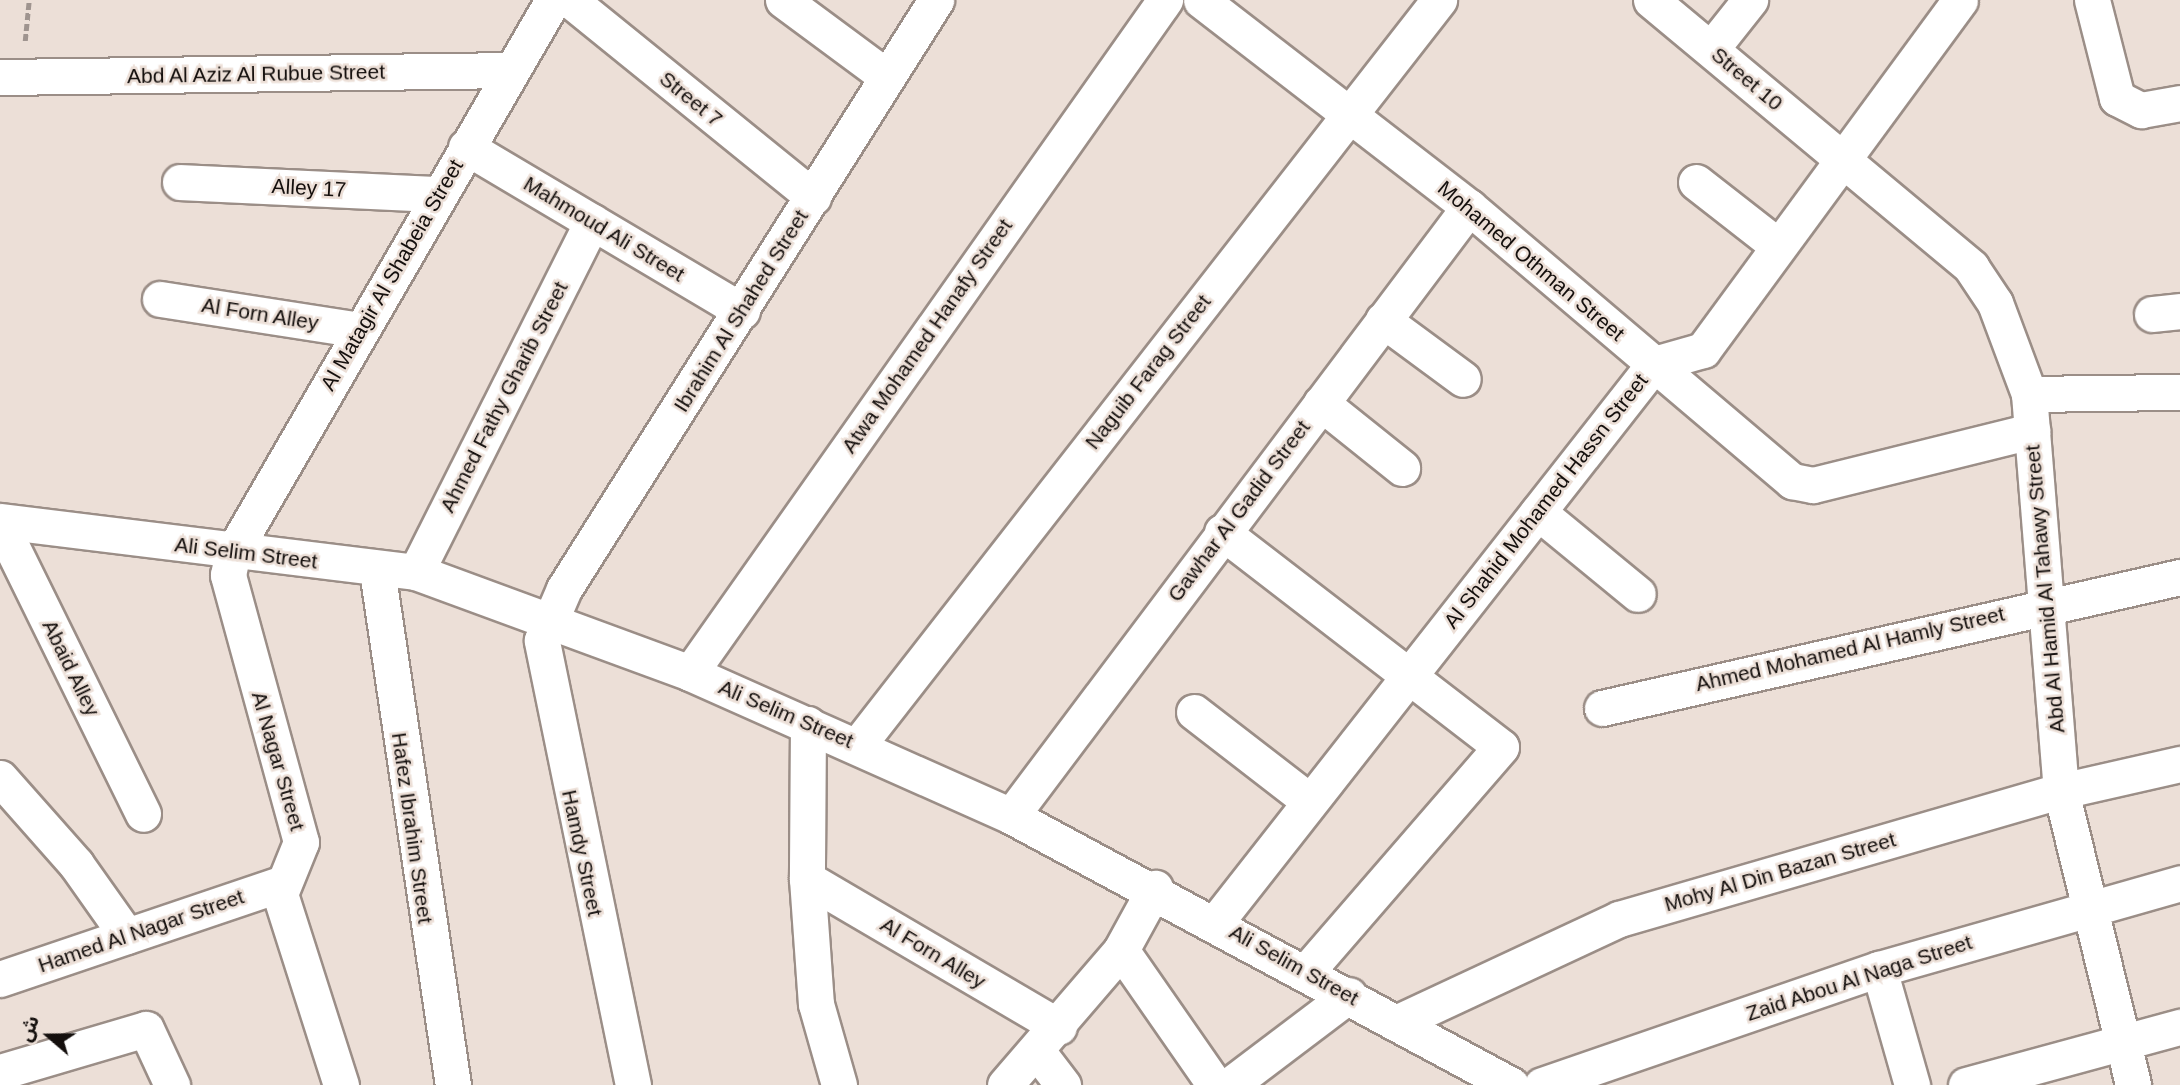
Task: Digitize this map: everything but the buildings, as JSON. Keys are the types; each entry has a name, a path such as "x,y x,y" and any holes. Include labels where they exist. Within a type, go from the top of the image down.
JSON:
{"street":[{"name":"Al Matagir Al Shabeia Street","path":"233,552 553,0"},
{"name":"Street 7","path":"570,0 813,197"},
{"path":"783,0 887,78"},
{"name":"Ibrahim Al Shahed Street","path":"547,622 936,0"},
{"name":"Atwa Mohamed Hanafy Street","path":"690,673 1165,0"},
{"name":"Naguib Farag Street","path":"858,745 1439,0"},
{"name":"Street 10","path":"1651,0 1842,158"},
{"path":"1711,50 1750,0"},
{"name":"Al Shahid Mohamed Hassn Street","path":"1216,922 1654,364 1703,350 1960,0"},
{"path":"2092,0 2118,98 2141,110 2180,103"},
{"name":"Mohamed Othman Street","path":"1218,5 1349,114 1469,207 1783,475 1802,484 2032,431"},
{"name":"Abd Al Aziz Al Rubue Street","path":"0,77 511,70"},
{"name":"Mahmoud Ali Street","path":"466,147 742,310"},
{"name":"Abd Al Hamid Al Tahawy Street","path":"1842,158 1985,284 2029,394 2061,791 2084,906 2133,1085"},
{"name":"Alley 17","path":"180,182 439,194"},
{"path":"1696,182 1778,246"},
{"name":"Gawhar Al Gadid Street","path":"1011,816 1469,207"},
{"name":"Ahmed Fathy Gharib Street","path":"416,572 592,222"},
{"name":"Al Forn Alley","path":"160,299 361,330"},
{"path":"1383,320 1463,379"},
{"path":"2029,394 2180,392"},
{"path":"1321,403 1402,468"},
{"path":"1538,512 1638,594"},
{"name":"Ali Selim Street","path":"0,522 377,570 416,572 690,673 858,745 1011,816 1155,888 1308,970 1396,1023 1511,1085"},
{"name":"Abaid Alley","path":"0,522 143,814"},
{"path":"1222,532 1501,747 1308,970"},
{"name":"Al Nagar Street","path":"233,552 230,590 302,842 298,863 281,884"},
{"name":"Hafez Ibrahim Street","path":"377,570 453,1085"},
{"name":"Ahmed Mohamed Al Hamly Street","path":"1602,708 2046,603 2180,577"},
{"name":"Hamdy Street","path":"547,622 541,659 633,1085"},
{"path":"1194,712 1309,801"},
{"path":"808,724 807,878 816,1004 839,1085"},
{"name":"Mohy Al Din Bazan Street","path":"1396,1023 1619,919 2061,791 2180,764"},
{"path":"0,778 76,864 127,936"},
{"name":"Al Forn Alley","path":"807,878 1048,1039"},
{"name":"Zaid Abou Al Naga Street","path":"1542,1085 1879,969 2084,906 2180,883"},
{"path":"281,884 341,1085"},
{"name":"Hamed Al Nagar Street","path":"0,979 281,884"},
{"path":"1005,1085 1048,1039 1121,950 1155,888"},
{"path":"1121,950 1215,1085"},
{"path":"1879,969 1912,1085"},
{"path":"1230,1085 1349,995"},
{"path":"1966,1085 2121,1040 2180,1027"},
{"path":"0,1072 146,1029 172,1085"},
{"path":"1048,1039 1063,1085"}]}
